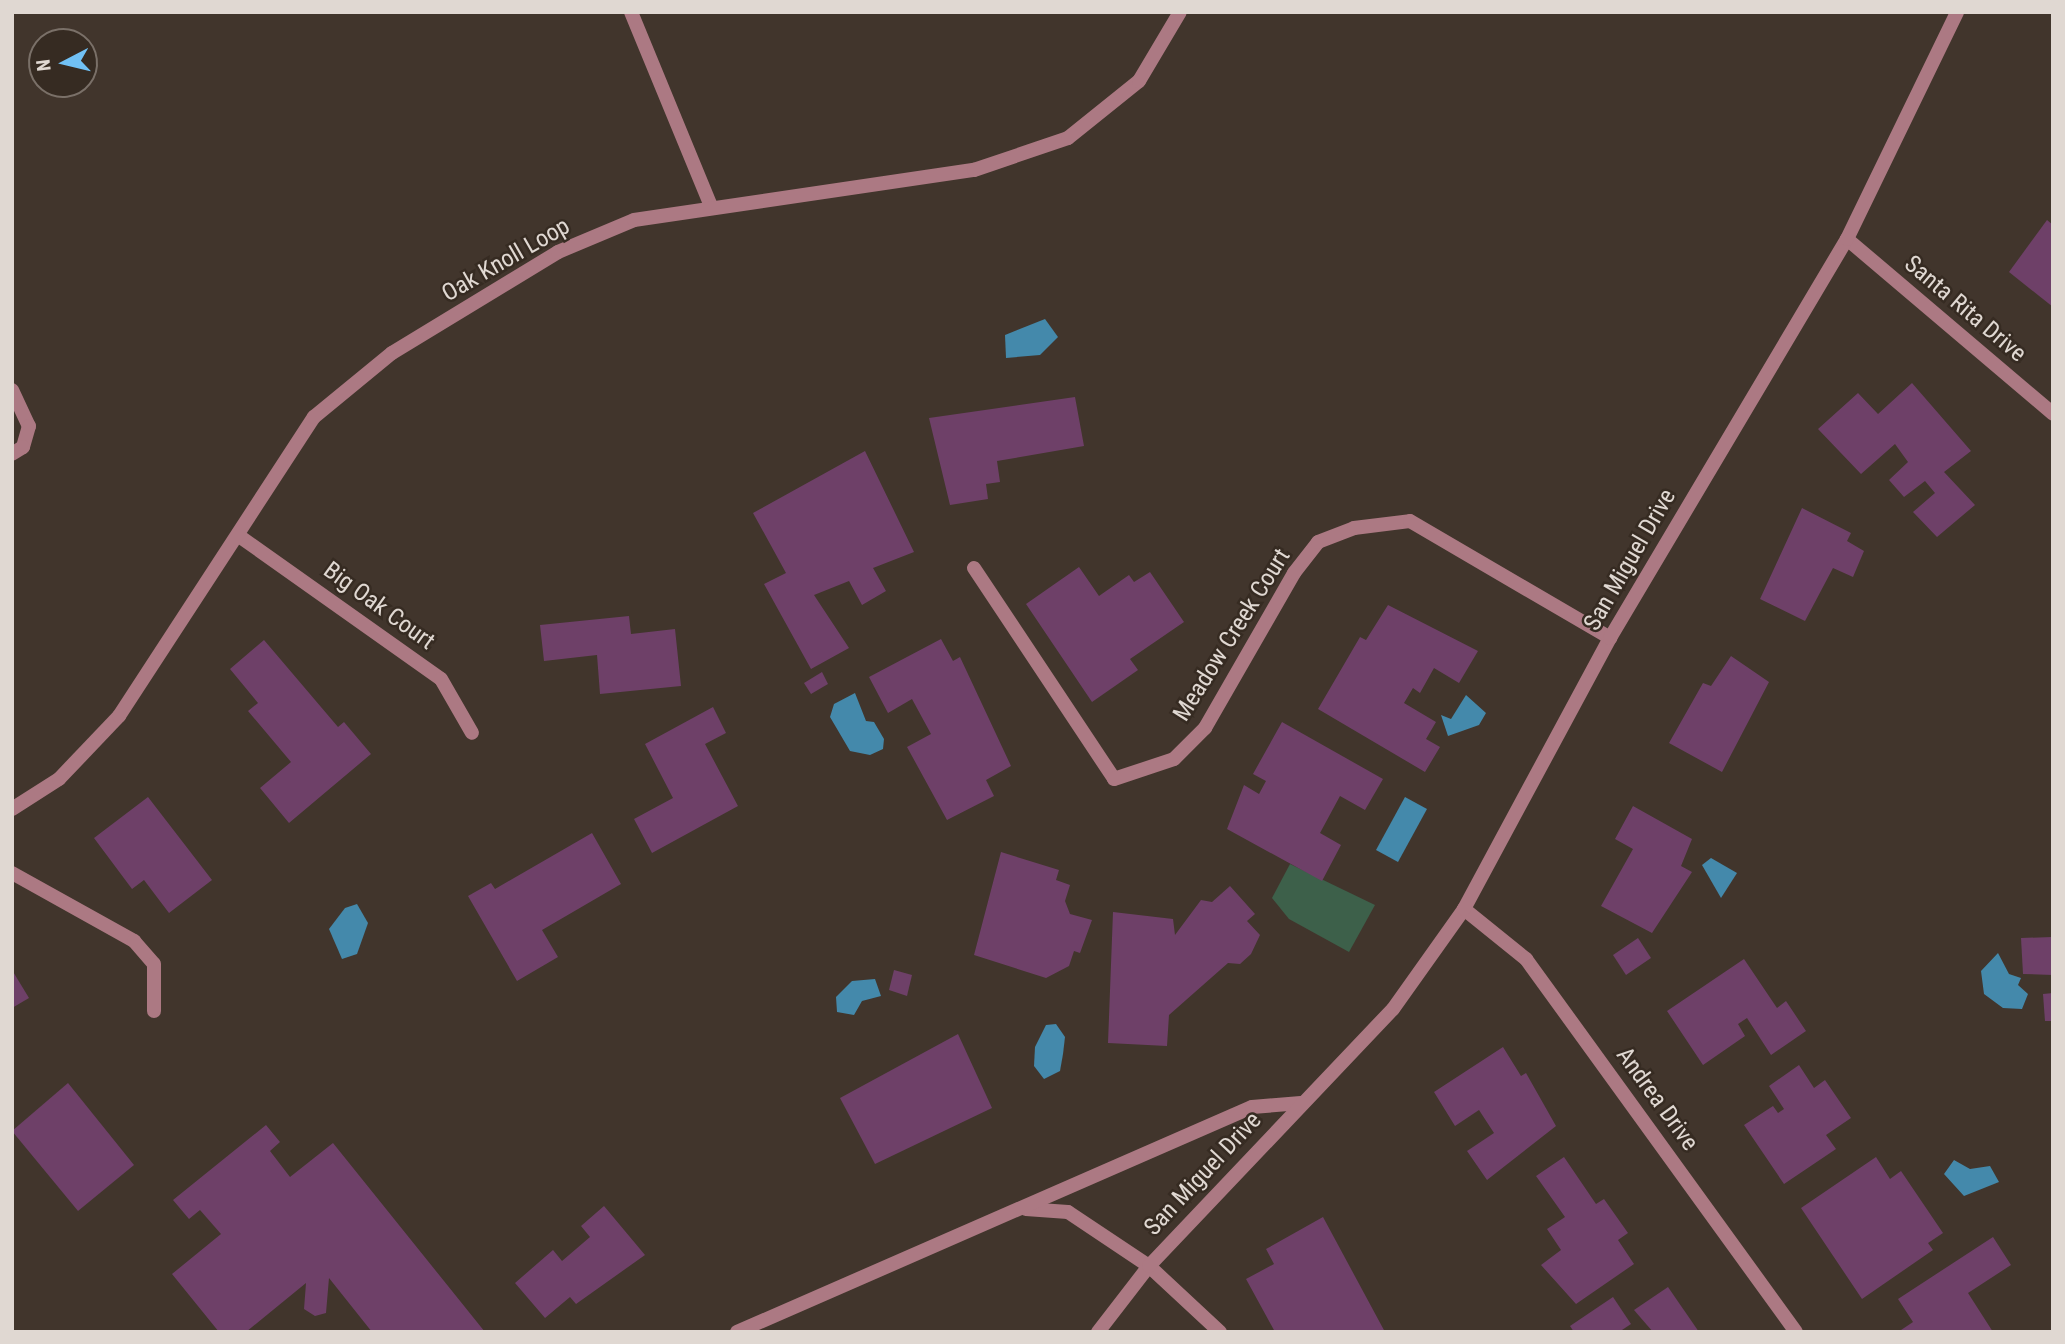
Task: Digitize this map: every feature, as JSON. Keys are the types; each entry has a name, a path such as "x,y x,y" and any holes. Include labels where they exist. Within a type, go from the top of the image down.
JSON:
{"street":[{"path":"631,12 710,204"},
{"name":"Oak Knoll Loop","path":"12,809 59,779 119,716 239,536 314,417 392,353 558,251 635,220 710,204 974,170 1025,156 1068,138 1108,110 1139,80 1180,12"},
{"name":"San Miguel Drive","path":"1024,1208 1068,1212 1149,1266 1393,1009 1464,909 1610,638 1847,239 1957,12"},
{"name":"Santa Rita Drive","path":"1847,239 2053,414"},
{"path":"12,390 29,426 23,447 12,454"},
{"name":"Meadow Creek Court","path":"974,568 1114,779 1174,759 1205,728 1294,572 1318,542 1354,528 1410,521 1610,638"},
{"name":"Big Oak Court","path":"239,536 441,679 472,733"},
{"path":"12,873 134,941 154,964 154,1011"},
{"name":"Andrea Drive","path":"1464,909 1526,959 1796,1332"},
{"name":"San Miguel Drive","path":"737,1332 1252,1107 1301,1103"},
{"path":"1098,1332 1149,1266 1220,1332"}],"green space":[{"path":"1290,864 1375,905 1349,952 1289,919 1272,898"}],"water":[{"path":"1045,319 1058,337 1040,355 1006,358 1005,335"},
{"path":"855,693 866,721 874,722 884,739 883,749 870,755 850,751 830,717 834,704"},
{"path":"1466,695 1486,713 1479,725 1448,736 1441,715 1451,719"},
{"path":"1405,797 1427,809 1398,862 1376,850"},
{"path":"1711,858 1737,873 1721,898 1702,865"},
{"path":"357,904 368,923 357,954 342,959 329,929 345,908"},
{"path":"1998,953 2009,974 2021,978 2018,985 2028,994 2022,1009 2003,1008 1984,994 1981,971"},
{"path":"875,979 881,996 862,1001 854,1015 837,1012 836,997 852,981"},
{"path":"1056,1024 1065,1037 1060,1071 1044,1079 1034,1066 1035,1047 1046,1025"},
{"path":"1954,1160 1970,1169 1990,1166 1999,1182 1964,1196 1944,1174"}],"building":[{"path":"2047,220 2053,225 2053,307 2009,272"},
{"path":"1912,383 1971,451 1944,472 1975,505 1937,537 1913,512 1935,493 1925,481 1904,497 1889,480 1908,462 1895,444 1861,474 1818,429 1858,393 1878,414"},
{"path":"1075,397 1084,446 997,461 1000,482 986,484 988,499 950,505 929,418"},
{"path":"865,451 914,552 873,568 886,591 862,605 849,581 814,595 849,648 811,669 764,584 786,573 753,513"},
{"path":"1802,508 1851,533 1847,541 1864,551 1853,577 1833,568 1805,621 1760,599"},
{"path":"1079,567 1099,596 1129,575 1134,582 1150,572 1184,622 1130,659 1138,670 1092,702 1026,604"},
{"path":"1388,605 1478,651 1459,683 1434,668 1420,693 1413,688 1404,703 1436,722 1426,739 1440,747 1425,772 1318,709 1360,637 1366,640"},
{"path":"629,616 631,634 675,629 681,686 600,694 597,655 544,661 540,625"},
{"path":"941,639 953,661 960,657 1011,766 986,780 994,796 947,820 907,747 931,734 912,699 888,713 869,677"},
{"path":"264,640 338,727 344,722 371,754 289,823 260,788 291,762 248,711 258,703 230,669"},
{"path":"1731,656 1769,682 1722,772 1669,743 1703,683 1711,686"},
{"path":"822,672 828,684 811,694 804,683"},
{"path":"713,707 726,733 705,744 738,806 652,853 634,819 673,798 645,744"},
{"path":"1282,722 1383,779 1365,810 1340,796 1320,833 1341,845 1322,881 1227,829 1244,785 1259,794 1266,781 1253,774"},
{"path":"148,797 212,880 169,913 144,880 132,889 94,838"},
{"path":"1633,806 1692,839 1681,866 1692,872 1652,933 1601,906 1633,849 1615,839"},
{"path":"592,833 621,884 542,930 558,957 517,981 468,896 491,883 495,889"},
{"path":"1001,852 1059,870 1056,880 1070,885 1065,901 1070,914 1092,920 1080,953 1074,951 1069,966 1046,978 974,955"},
{"path":"1230,886 1255,914 1247,921 1260,935 1251,954 1240,964 1228,963 1169,1015 1167,1046 1108,1043 1113,912 1173,919 1175,935 1201,900 1212,902"},
{"path":"2052,937 2053,975 2023,974 2021,938"},
{"path":"1638,938 1651,958 1626,975 1613,955"},
{"path":"1744,959 1777,1008 1786,1001 1806,1031 1771,1055 1747,1018 1738,1024 1745,1036 1703,1065 1667,1011"},
{"path":"12,970 29,998 12,1008"},
{"path":"894,970 912,975 907,996 889,990"},
{"path":"2053,993 2053,1021 2045,1021 2043,994"},
{"path":"958,1034 992,1108 875,1164 840,1098"},
{"path":"1503,1047 1521,1076 1526,1073 1556,1126 1487,1180 1467,1151 1494,1133 1479,1110 1455,1126 1434,1092"},
{"path":"1799,1065 1814,1088 1825,1080 1851,1118 1826,1135 1836,1149 1784,1184 1744,1125 1773,1106 1778,1113 1784,1109 1769,1086"},
{"path":"68,1083 134,1165 78,1211 12,1131"},
{"path":"266,1125 280,1142 270,1151 290,1177 333,1143 485,1332 372,1332 329,1278 326,1313 315,1316 304,1309 306,1283 246,1332 219,1332 172,1274 221,1234 200,1210 189,1219 173,1200"},
{"path":"1564,1157 1596,1204 1604,1199 1628,1233 1618,1240 1634,1264 1576,1304 1541,1265 1561,1250 1547,1229 1565,1217 1536,1176"},
{"path":"1876,1157 1890,1179 1901,1171 1943,1233 1928,1243 1933,1250 1862,1299 1801,1208"},
{"path":"604,1206 645,1255 576,1304 570,1297 545,1318 515,1283 553,1250 562,1261 590,1237 581,1226"},
{"path":"1323,1217 1385,1332 1275,1332 1246,1279 1274,1264 1266,1249"},
{"path":"1993,1237 2011,1265 1968,1293 1993,1332 1898,1332 1913,1322 1898,1299"},
{"path":"1668,1287 1699,1332 1653,1332 1634,1310"},
{"path":"1613,1297 1631,1324 1619,1332 1574,1332 1570,1326"}]}
